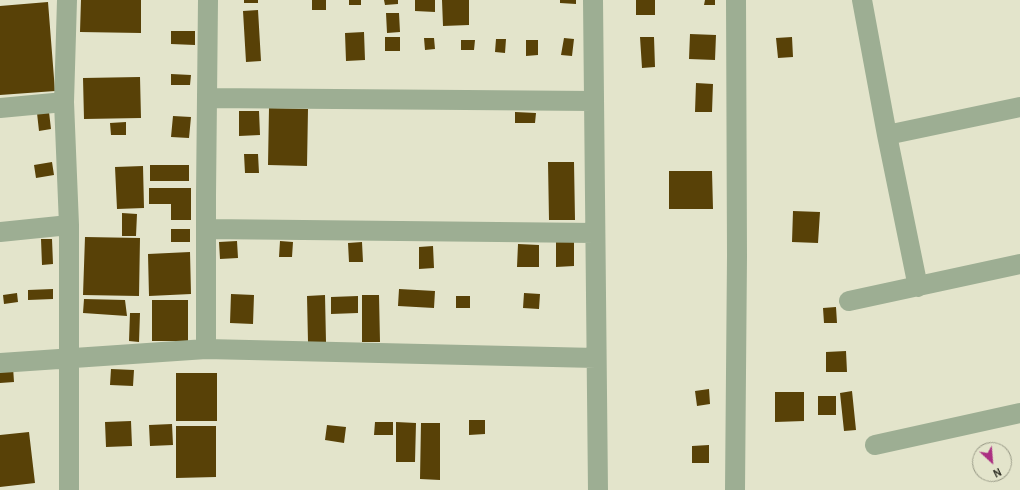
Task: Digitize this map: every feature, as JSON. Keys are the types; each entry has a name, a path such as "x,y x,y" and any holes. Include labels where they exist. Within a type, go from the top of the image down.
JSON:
{"street":[{"path":"68,0 64,102 69,225 69,490"},
{"path":"206,349 208,0"},
{"path":"593,0 598,490"},
{"path":"735,490 737,264 736,0"},
{"path":"862,0 887,135 918,287"},
{"path":"207,98 594,100"},
{"path":"0,108 64,102"},
{"path":"887,135 1020,107"},
{"path":"0,232 69,225"},
{"path":"206,229 595,233"},
{"path":"849,301 1020,264"},
{"path":"0,363 206,349 596,358"},
{"path":"875,445 1020,413"}],"building":[{"path":"81,0 141,0 141,33 80,32"},
{"path":"244,0 258,0 258,3 244,3"},
{"path":"312,0 326,0 326,10 312,10"},
{"path":"349,0 361,0 361,5 349,5"},
{"path":"384,0 398,0 398,4 385,5"},
{"path":"415,0 435,0 435,12 415,11"},
{"path":"442,0 469,0 469,25 443,26"},
{"path":"560,0 576,0 576,4 560,3"},
{"path":"636,0 655,0 655,15 636,15"},
{"path":"705,0 715,0 715,5 704,5"},
{"path":"48,2 55,91 0,95 0,6"},
{"path":"258,10 261,61 246,62 243,11"},
{"path":"386,13 399,13 400,32 387,33"},
{"path":"171,31 195,31 195,45 171,44"},
{"path":"364,32 365,60 346,61 345,33"},
{"path":"690,34 716,35 715,60 689,59"},
{"path":"385,37 400,37 400,51 385,51"},
{"path":"640,37 654,37 655,67 642,68"},
{"path":"792,37 793,57 778,58 776,38"},
{"path":"424,38 434,38 435,49 425,50"},
{"path":"564,38 574,39 572,56 561,55"},
{"path":"496,39 506,39 505,53 495,52"},
{"path":"461,40 475,40 474,50 461,50"},
{"path":"526,40 538,40 538,55 526,56"},
{"path":"171,74 191,75 190,85 171,85"},
{"path":"140,77 141,118 84,119 83,78"},
{"path":"696,83 713,84 712,112 695,112"},
{"path":"269,108 308,109 307,166 268,165"},
{"path":"239,111 259,111 260,135 239,136"},
{"path":"49,112 51,129 39,131 37,113"},
{"path":"515,112 536,113 535,123 515,123"},
{"path":"173,116 191,117 189,138 171,137"},
{"path":"126,122 126,135 111,135 110,123"},
{"path":"244,154 258,154 259,173 245,173"},
{"path":"52,162 54,175 36,178 34,165"},
{"path":"548,162 574,162 575,220 549,220"},
{"path":"150,165 189,165 189,181 150,181"},
{"path":"143,166 144,208 117,209 115,167"},
{"path":"669,171 712,171 713,209 669,209"},
{"path":"149,188 191,188 191,220 171,220 171,204 149,204"},
{"path":"793,211 820,212 818,243 792,242"},
{"path":"122,213 137,214 136,236 122,236"},
{"path":"171,229 190,229 190,242 171,242"},
{"path":"85,237 140,238 139,296 83,295"},
{"path":"41,239 52,239 53,264 42,265"},
{"path":"237,241 238,258 220,259 219,242"},
{"path":"280,241 293,242 292,257 279,257"},
{"path":"362,242 363,262 349,262 348,243"},
{"path":"556,242 574,242 574,266 556,267"},
{"path":"518,244 539,245 539,267 517,267"},
{"path":"433,246 434,268 419,269 419,247"},
{"path":"190,252 191,294 149,296 148,254"},
{"path":"53,289 53,299 28,300 28,290"},
{"path":"399,289 435,291 434,308 398,306"},
{"path":"17,293 18,302 4,304 3,295"},
{"path":"524,293 540,294 539,309 523,308"},
{"path":"231,294 254,295 253,324 230,323"},
{"path":"325,295 326,342 308,342 307,296"},
{"path":"362,295 379,295 380,342 362,342"},
{"path":"358,296 358,313 331,314 331,297"},
{"path":"456,296 470,296 470,308 456,308"},
{"path":"84,299 125,300 127,316 83,313"},
{"path":"152,300 188,300 188,341 152,341"},
{"path":"836,307 837,323 824,323 823,308"},
{"path":"130,313 140,313 139,342 129,341"},
{"path":"846,351 847,372 826,372 826,352"},
{"path":"13,367 14,382 0,383 0,368"},
{"path":"111,369 134,370 133,386 110,385"},
{"path":"176,373 217,373 217,421 176,421"},
{"path":"709,389 710,404 697,406 695,391"},
{"path":"852,391 856,430 844,431 840,393"},
{"path":"775,392 804,392 804,421 775,422"},
{"path":"818,396 836,396 836,415 818,415"},
{"path":"469,420 485,420 485,434 469,435"},
{"path":"131,421 132,446 106,447 105,422"},
{"path":"375,422 393,422 393,435 374,435"},
{"path":"396,422 416,423 415,462 396,462"},
{"path":"421,423 440,423 440,480 420,479"},
{"path":"172,424 173,445 150,446 149,425"},
{"path":"327,425 346,427 344,443 325,440"},
{"path":"176,426 216,426 216,477 176,478"},
{"path":"29,432 35,483 0,487 0,435"},
{"path":"709,445 709,463 692,463 692,446"}]}
